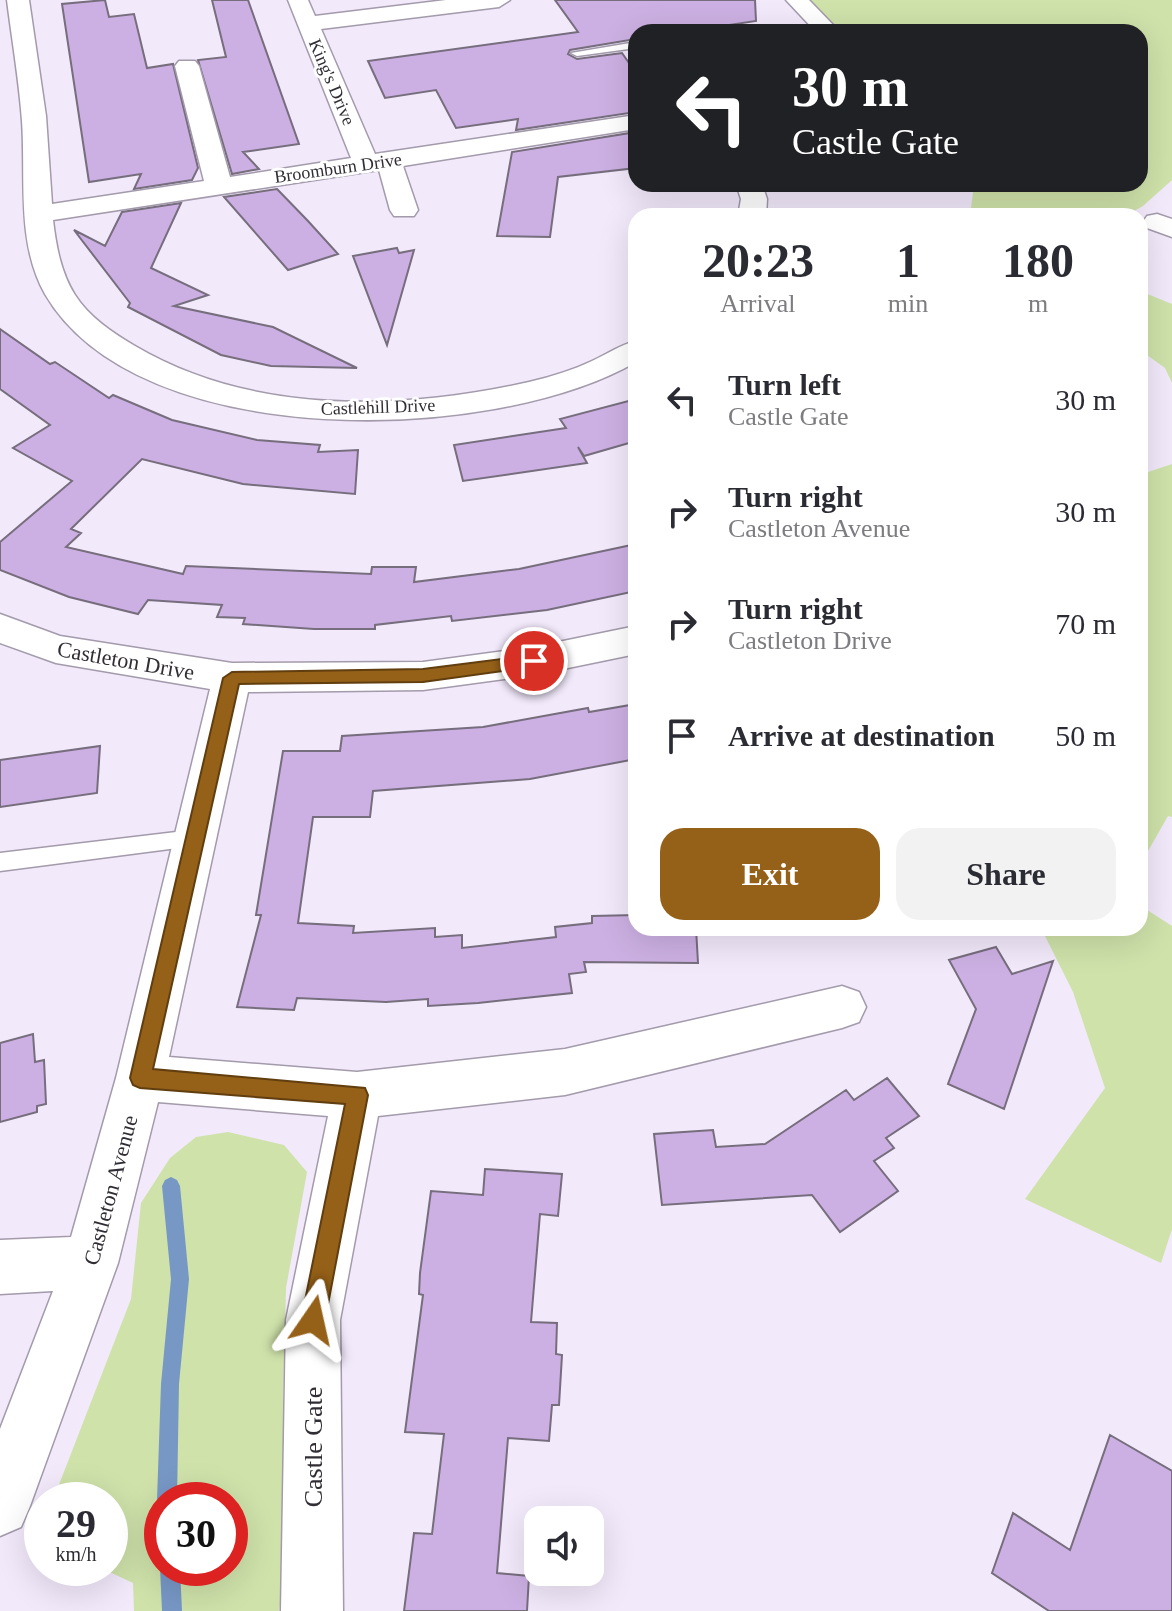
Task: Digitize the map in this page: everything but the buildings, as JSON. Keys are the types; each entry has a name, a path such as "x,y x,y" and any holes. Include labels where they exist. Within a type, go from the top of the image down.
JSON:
{"street":[{"name":"Castlehill Drive","path":"18,0 23,131 48,269 72,315 130,360 177,381 267,406 350,412 428,408 508,397 594,372 628,354"},
{"name":"King's Drive","path":"298,0 377,162 404,210"},
{"path":"308,24 499,0"},
{"path":"798,0 821,24"},
{"path":"187,66 219,186"},
{"name":"Broomburn Drive","path":"40,214 628,123"},
{"name":"Castleton Drive","path":"0,628 56,649 232,678 423,676 534,661 628,642"},
{"name":"Castleton Avenue","path":"0,1506 91,1263 140,1078 232,678"},
{"path":"140,1078 357,1095 565,1072 842,1007"},
{"name":"Castle Gate","path":"312,1611 313,1320 357,1095"},
{"path":"0,1267 91,1263"}],"lane":[{"path":"577,53 628,46"},
{"path":"0,862 193,838"}],"green space":[{"path":"797,0 1172,0 1172,180 1139,208 971,208 973,192 1148,192 1148,24 821,24"},
{"path":"1148,294 1172,304 1172,383 1165,368 1148,356"},
{"path":"1172,464 1172,817 1168,816 1148,851 1148,472"},
{"path":"1148,911 1172,926 1172,1229 1161,1263 1025,1199 1105,1088 1073,992 1045,936 1148,936"},
{"path":"228,1132 284,1145 307,1172 286,1288 283,1397 290,1490 286,1562 279,1611 134,1611 133,1583 128,1581 128,1482 60,1482 131,1299 141,1203 170,1158 196,1137"}],"waterway":[{"path":"167,1482 170,1384 180,1279 171,1186"},
{"path":"171,1586 172,1611"}],"route":[{"path":"313,1320 357,1095 140,1078 232,678 423,676 534,661"}]}
